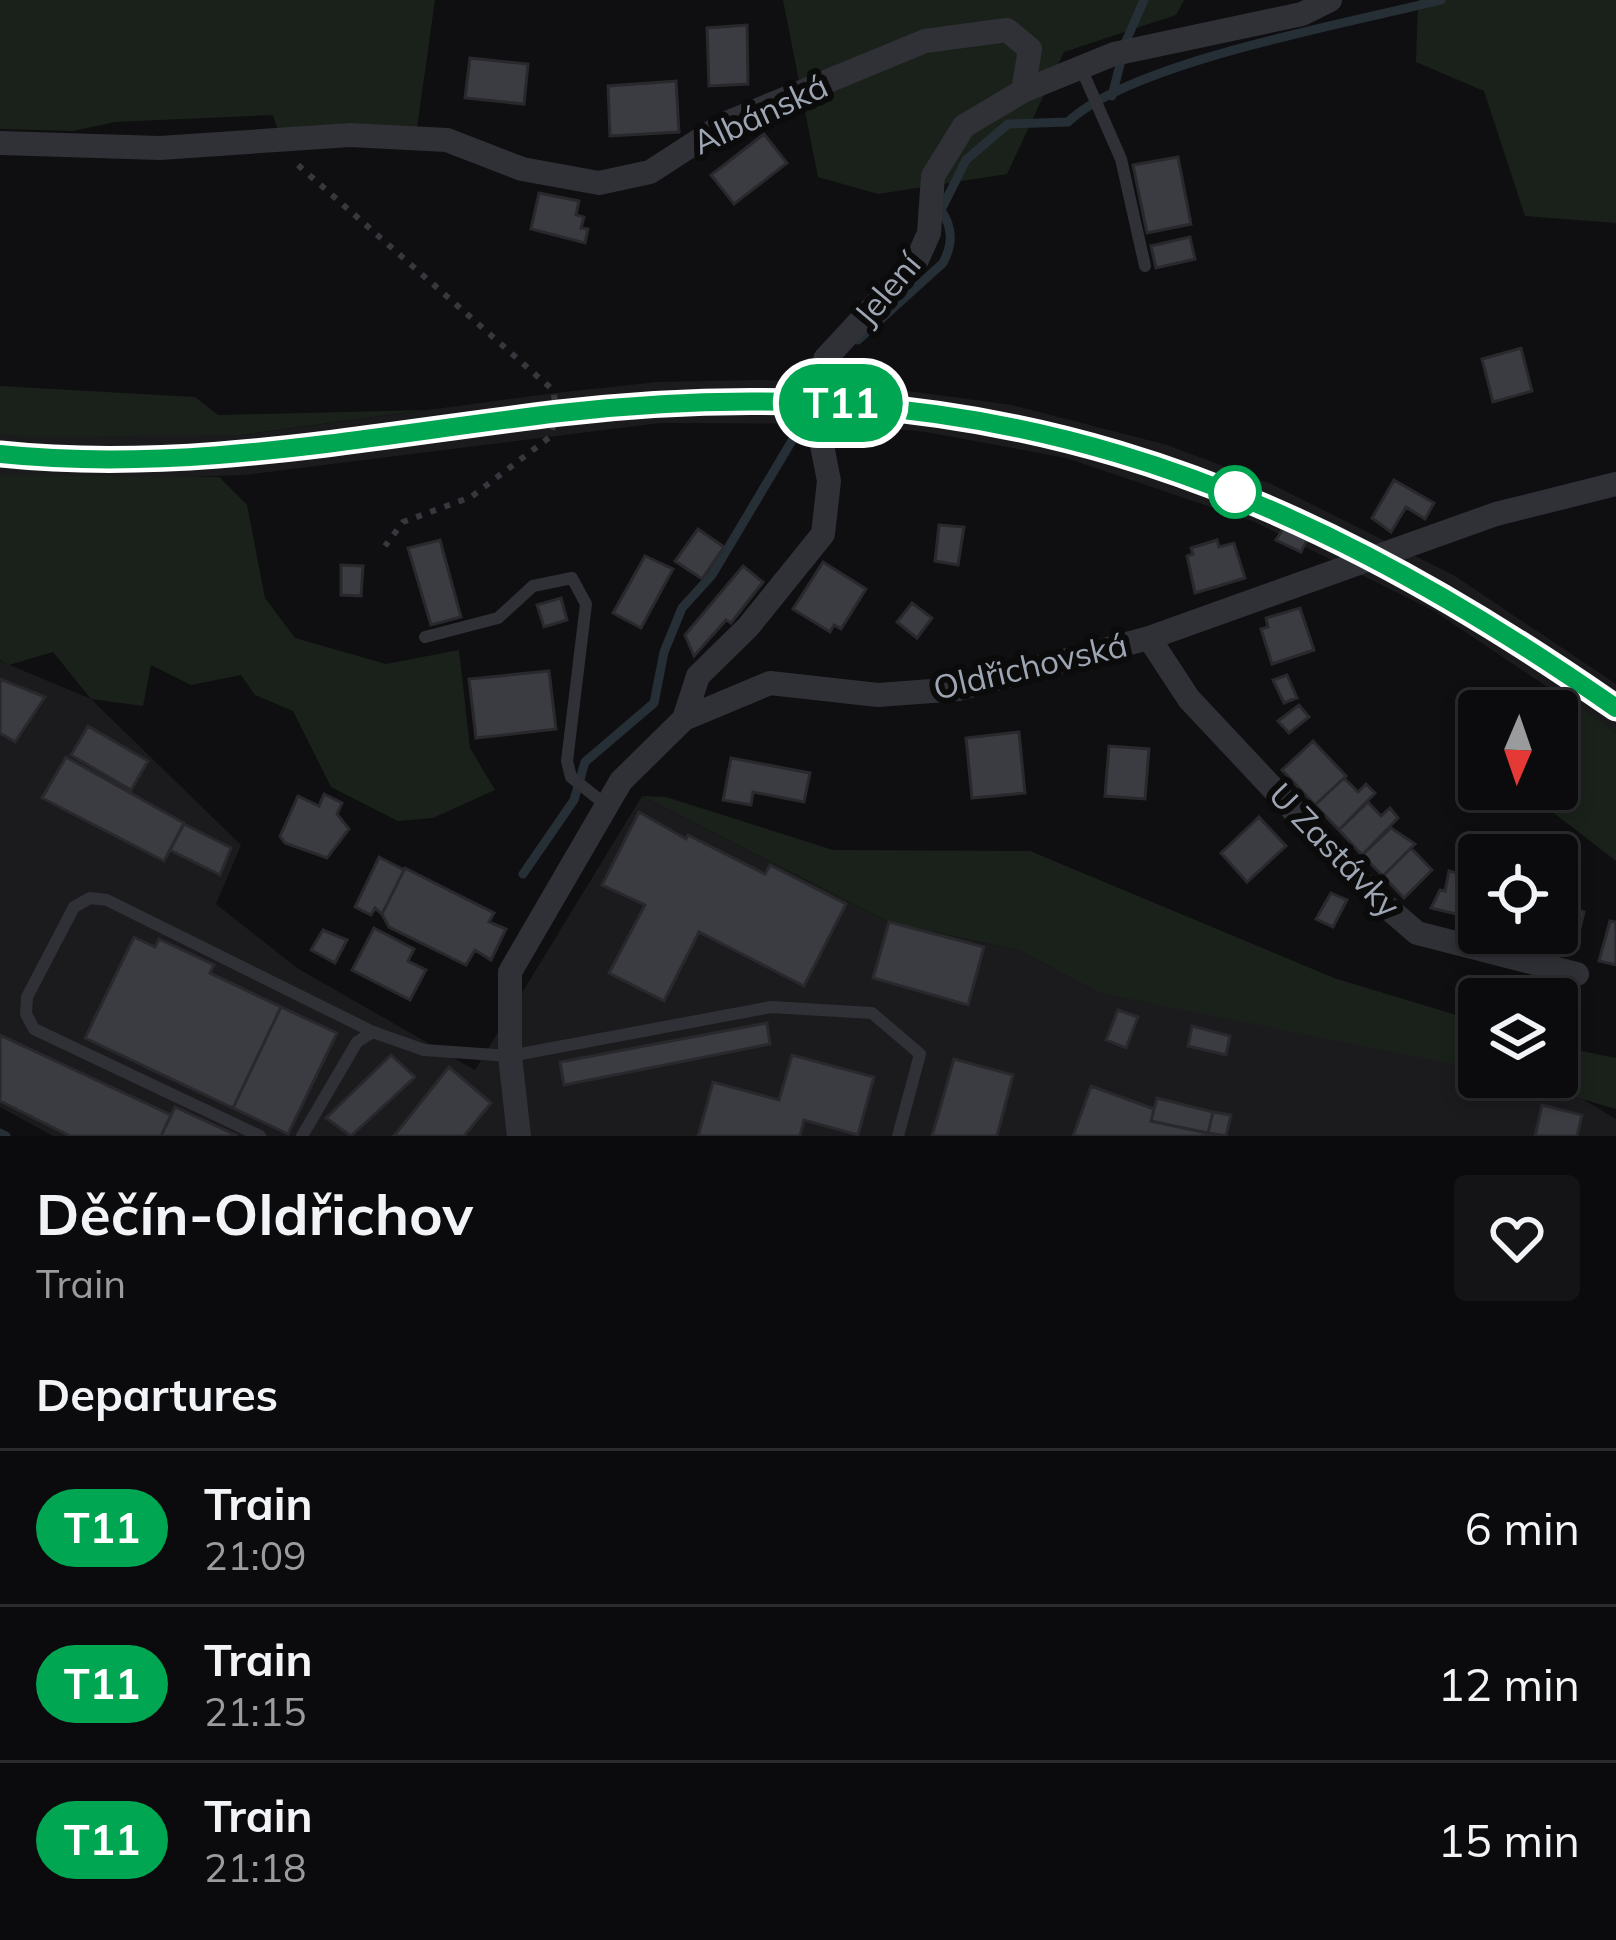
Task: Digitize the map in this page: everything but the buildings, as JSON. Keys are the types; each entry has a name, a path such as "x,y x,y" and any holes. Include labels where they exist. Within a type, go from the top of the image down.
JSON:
{"street":[{"name":"Jelení","path":"684,718 698,676 748,626 823,534 829,481 821,440 825,359 917,260 928,233 933,176 964,126 1023,91 1114,54 1301,14 1330,0"},
{"name":"Albánská","path":"270,141 350,135 447,140 522,170 598,183 650,172 724,124 925,41 1007,30 1030,49 1023,91"},
{"path":"0,142 160,148 270,141"},
{"name":"Oldřichovská","path":"519,1136 510,1056 509,972 597,797 621,781 684,718 770,683 878,695 959,688 1149,638 1496,514 1616,484"},
{"name":"U Zastávky","path":"1149,638 1189,699 1373,895 1417,933 1577,974"}],"lane":[{"path":"1080,68 1121,159 1145,266"},
{"path":"425,637 498,618 532,586 572,578 586,604 568,761 571,777 597,797"},
{"path":"260,1136 34,1029 26,1014 27,997 74,907 90,898 107,900 373,1032 424,1050 510,1056 771,1007 872,1013 920,1054 898,1136"},
{"path":"302,1136 347,1055 373,1032"}],"path":[{"path":"270,141 553,390 557,413 550,437 471,497 403,522 385,546"}],"shaded area":[{"path":"0,0 435,0 417,128 350,123 278,130 273,115 115,122 73,131 0,129"},
{"path":"783,0 1184,0 1176,15 1064,52 1007,174 878,194 818,177"},
{"path":"1418,0 1616,0 1616,223 1525,216 1484,91 1416,62"},
{"path":"657,382 849,383 1012,405 1167,445 1271,484 1455,576 1616,684 1616,733 1578,708 1578,690 1552,690 1434,611 1255,522 1066,458 926,432 847,424 660,423 244,475 100,480 0,475 0,434 240,435"},
{"path":"0,386 195,397 218,415 426,410 240,435 31,437 0,434"},
{"path":"0,475 219,477 247,505 265,598 295,638 386,664 459,650 470,748 495,790 433,818 398,821 331,787 293,711 255,695 241,675 191,685 151,665 143,706 91,699 53,652 9,665 0,660"},
{"path":"0,661 91,699 241,845 216,904 297,968 475,1070 642,796 889,922 1021,951 1099,993 1457,1062 1458,1098 1577,1098 1616,1119 1616,1136 53,1136 0,1107"},
{"path":"1578,706 1616,733 1616,861 1550,810 1578,810"},
{"path":"642,796 666,797 833,850 1030,851 1334,978 1458,1016 1458,1065 1099,993 1021,951 889,922"},
{"path":"1578,1050 1616,1058 1616,1109 1578,1098"}],"waterway":[{"path":"1112,96 1126,41 1144,0"},
{"path":"858,340 943,263 950,236 941,210 966,160 1008,124 1068,122 1098,100 1190,63 1441,0"},
{"path":"523,874 574,800 585,762 654,703 664,652 682,608 712,575 815,402"},
{"path":"0,1133 6,1136"}],"railway":[{"path":"0,455 82,460 245,454 650,403 783,398 912,408 1038,431 1160,467 1279,514 1395,571 1507,636 1616,708"}],"train":[{"name":"T11","path":"0,454 100,459 242,455 658,403 759,400 929,412 1072,438 1263,503 1444,594 1616,708"}]}
